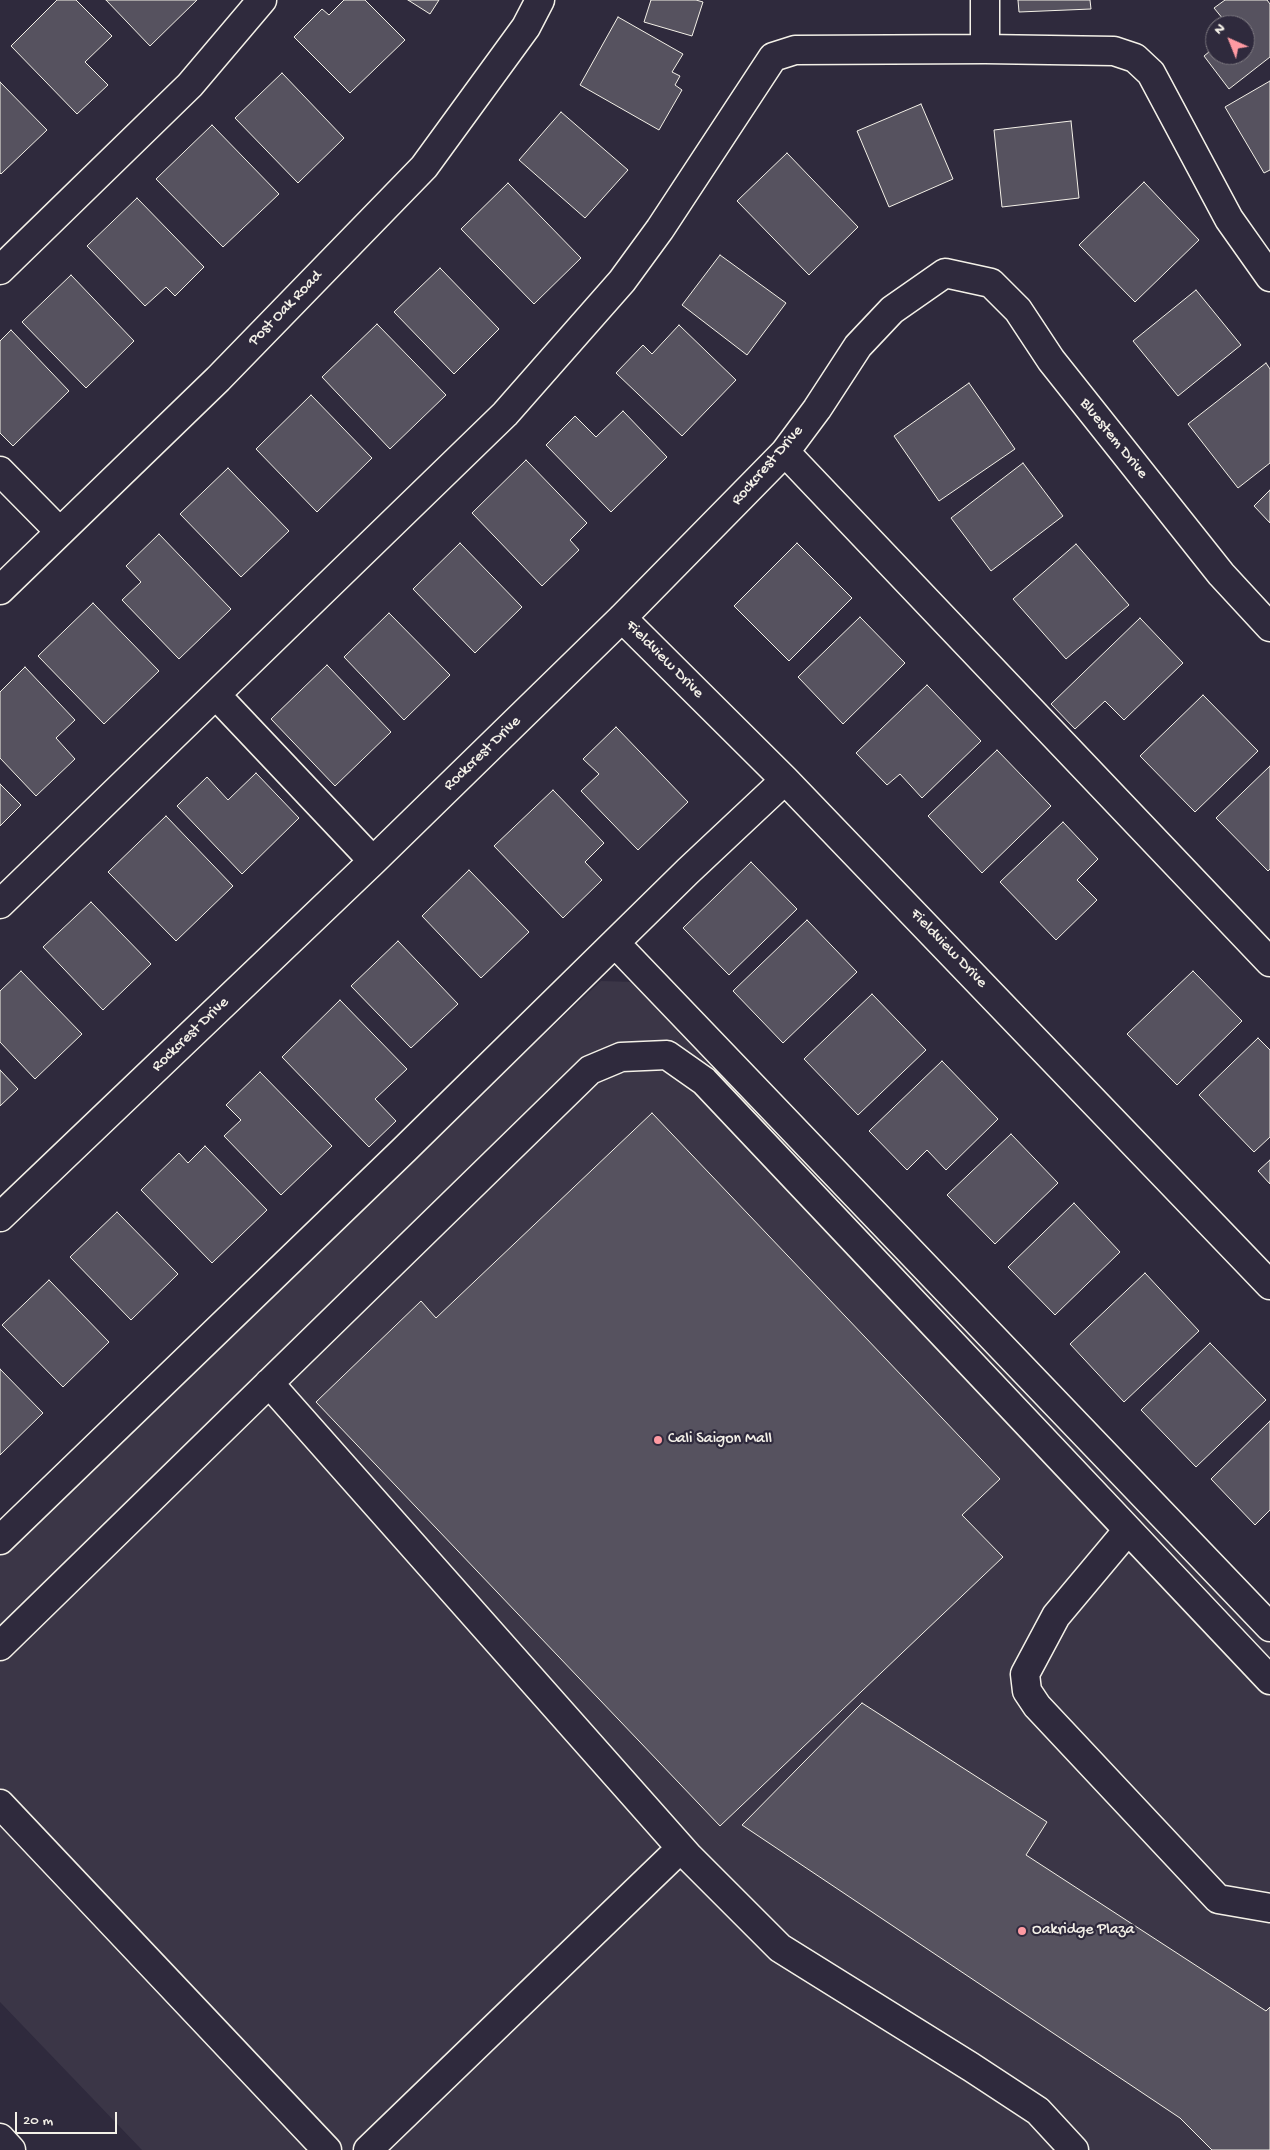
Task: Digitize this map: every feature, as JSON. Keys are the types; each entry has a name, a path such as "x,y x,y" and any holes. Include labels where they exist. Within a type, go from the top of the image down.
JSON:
{"street":[{"path":"0,270 190,85 262,0"},
{"name":"Post Oak Road","path":"0,590 218,379 424,167 526,26 540,0"},
{"path":"985,0 985,49"},
{"path":"0,904 505,414 622,282 660,229 773,57 795,50 985,49 1114,51 1134,58 1151,73 1229,219 1270,277"},
{"name":"Rockcrest Drive","path":"0,1217 373,861 622,618 785,452 817,409 858,346 892,310 945,273"},
{"name":"Bluestem Drive","path":"945,273 991,283 1018,310 1051,360 1221,574 1270,627"},
{"path":"785,452 1270,962"},
{"path":"0,471 60,532"},
{"name":"Fieldview Drive","path":"622,618 785,780 1270,1285"},
{"path":"216,695 373,861"},
{"path":"0,1540 785,780"},
{"path":"615,943 1270,1627"},
{"path":"0,1646 590,1070 621,1058 667,1055 704,1081 1270,1680"},
{"path":"269,1383 681,1848 780,1948 1038,2111 1074,2150"},
{"path":"1128,1530 1056,1616 1025,1674 1027,1691 1037,1706 1218,1899 1270,1908"},
{"path":"0,1804 327,2150"},
{"path":"368,2150 681,1848"},
{"path":"0,2138 11,2150"}],"shaded area":[{"name":"Oakridge Plaza","path":"601,981 634,982 1270,1642 1270,2150 142,2150 0,2002 0,1548"}],"building":[{"path":"57,0 76,0 112,36 85,62 108,85 77,114 11,46"},
{"path":"106,0 197,0 150,46"},
{"path":"344,0 365,0 405,40 350,93 294,37 322,9 329,15"},
{"path":"408,0 439,0 430,14"},
{"path":"651,0 696,0 703,2 692,36 644,22"},
{"path":"1018,0 1090,0 1091,9 1019,12"},
{"path":"1225,0 1267,0 1270,4 1270,57 1229,89 1211,65 1255,65 1255,15 1220,15 1214,8"},
{"path":"618,17 683,54 672,72 680,76 675,85 682,90 659,130 580,85"},
{"path":"282,73 344,138 298,183 235,118"},
{"path":"1270,81 1270,170 1264,173 1225,107"},
{"path":"0,82 47,130 1,174 0,173"},
{"path":"921,104 953,179 889,207 857,131"},
{"path":"561,112 628,170 585,218 519,160"},
{"path":"1071,121 1079,198 1002,207 994,130"},
{"path":"212,125 279,194 223,247 156,179"},
{"path":"787,153 858,227 809,275 737,201"},
{"path":"1144,182 1199,240 1135,302 1079,245"},
{"path":"508,183 581,258 534,304 461,229"},
{"path":"137,198 204,267 175,296 166,287 145,306 87,246"},
{"path":"720,255 786,303 747,355 682,305"},
{"path":"440,268 499,329 454,374 394,312"},
{"path":"71,275 134,341 86,388 22,322"},
{"path":"1196,290 1241,345 1178,396 1133,341"},
{"path":"377,324 446,395 390,449 322,377"},
{"path":"679,325 736,380 682,436 616,373 643,345 652,354"},
{"path":"11,330 69,391 13,446 0,433 0,341"},
{"path":"1266,363 1270,369 1270,463 1238,488 1188,424"},
{"path":"969,383 1015,449 939,501 894,436"},
{"path":"311,395 372,458 317,512 256,449"},
{"path":"623,411 667,457 611,512 546,445 575,416 596,437"},
{"path":"526,460 587,523 570,540 579,550 542,586 472,513"},
{"path":"1023,463 1063,516 991,571 951,518"},
{"path":"228,468 289,531 241,577 180,514"},
{"path":"1270,490 1270,523 1254,506"},
{"path":"159,534 231,609 179,659 122,600 141,582 126,566"},
{"path":"460,543 522,607 475,653 413,589"},
{"path":"797,543 852,598 789,661 734,606"},
{"path":"1076,544 1129,605 1066,659 1013,599"},
{"path":"93,603 159,671 104,724 38,656"},
{"path":"389,613 450,675 404,720 344,657"},
{"path":"860,617 905,663 843,724 798,677"},
{"path":"1140,618 1183,663 1124,720 1105,701 1075,729 1051,704"},
{"path":"327,665 391,732 335,786 271,719"},
{"path":"25,667 75,720 56,738 75,759 36,796 0,758 0,692"},
{"path":"927,685 981,741 922,798 900,774 887,785 856,753"},
{"path":"1203,695 1258,751 1195,812 1140,756"},
{"path":"616,727 688,802 638,850 581,791 599,774 583,759"},
{"path":"997,750 1051,806 982,873 928,816"},
{"path":"1270,766 1270,869 1268,871 1216,818"},
{"path":"256,773 299,818 242,874 177,806 207,777 228,800"},
{"path":"0,784 21,805 0,826"},
{"path":"553,790 604,843 585,862 602,880 563,918 494,846"},
{"path":"166,816 233,886 176,941 108,872"},
{"path":"1063,822 1098,859 1077,880 1097,900 1056,940 1000,882"},
{"path":"751,862 797,909 729,975 683,928"},
{"path":"469,870 529,932 481,978 422,916"},
{"path":"91,902 151,964 103,1010 43,947"},
{"path":"807,920 857,972 783,1043 733,991"},
{"path":"398,941 458,1004 411,1048 351,986"},
{"path":"21,971 82,1034 35,1079 0,1042 0,991"},
{"path":"1193,971 1242,1021 1177,1085 1127,1034"},
{"path":"872,994 926,1050 858,1115 804,1059"},
{"path":"340,1000 407,1069 375,1099 396,1121 369,1147 282,1057"},
{"path":"1258,1038 1270,1050 1270,1137 1254,1152 1199,1095"},
{"path":"942,1061 998,1119 946,1170 927,1150 907,1170 869,1131"},
{"path":"0,1070 18,1089 0,1106"},
{"path":"260,1072 332,1146 281,1195 224,1136 241,1120 226,1105"},
{"name":"Cali Saigon Mall","path":"652,1113 1000,1479 962,1515 1003,1557 720,1826 316,1402 421,1301 436,1318"},
{"path":"1011,1134 1058,1183 995,1244 947,1195"},
{"path":"205,1146 267,1210 212,1263 141,1190 179,1153 188,1163"},
{"path":"1270,1160 1270,1184 1258,1171"},
{"path":"1074,1203 1120,1252 1055,1315 1008,1267"},
{"path":"117,1212 178,1274 131,1320 70,1257"},
{"path":"1145,1273 1199,1331 1124,1402 1070,1344"},
{"path":"49,1280 109,1342 63,1387 2,1325"},
{"path":"1210,1343 1266,1400 1196,1467 1141,1410"},
{"path":"0,1369 43,1413 0,1455"},
{"path":"1270,1421 1270,1510 1255,1525 1211,1479"},
{"name":"Oakridge Plaza","path":"862,1703 1047,1822 1026,1855 1266,2011 1270,2007 1270,2150 1212,2150 1180,2118 742,1825"}],"place":[{"name":"Cali Saigon Mall","path":"658,1440"},
{"name":"Oakridge Plaza","path":"1022,1931"}]}
